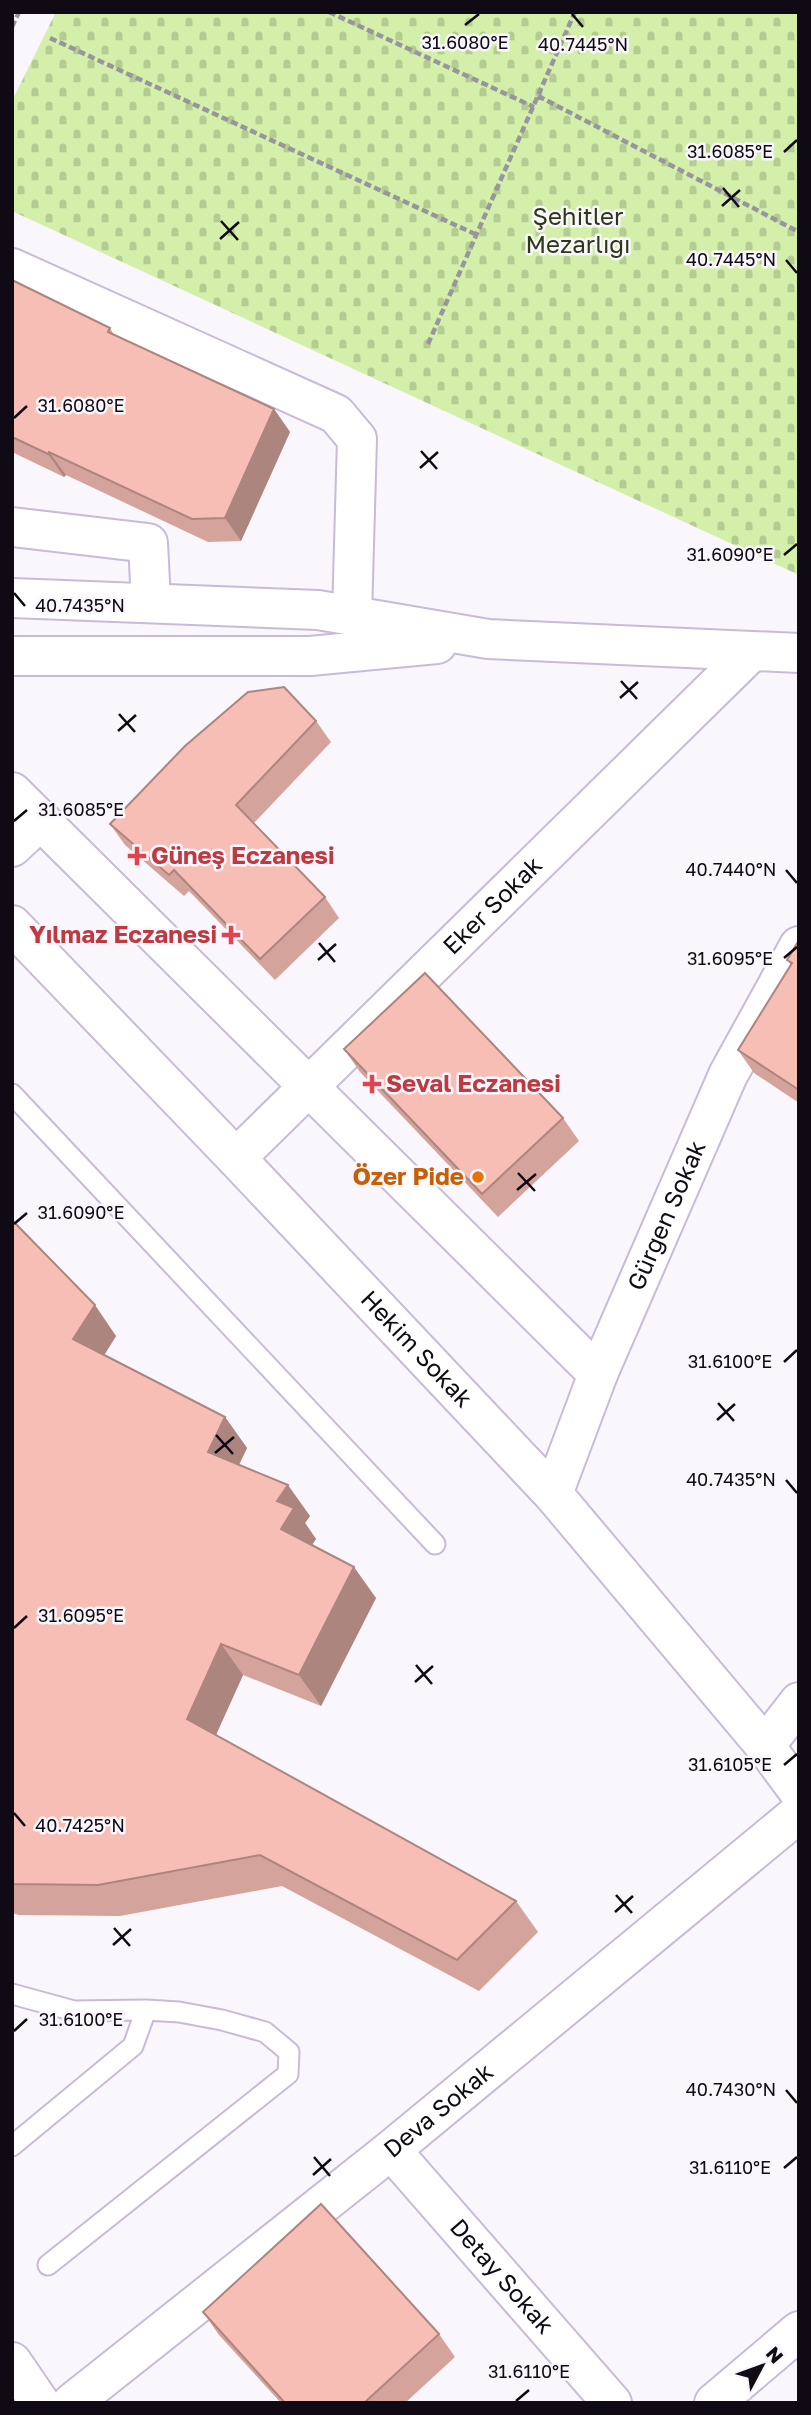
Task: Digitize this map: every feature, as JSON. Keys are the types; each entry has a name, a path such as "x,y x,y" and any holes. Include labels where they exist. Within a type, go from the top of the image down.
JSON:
{"street":[{"path":"12,268 336,414 357,439 352,616"},
{"path":"12,527 148,543 151,603"},
{"path":"12,598 318,610 488,639 799,653"},
{"path":"12,656 310,656 488,639"},
{"name":"Eker Sokak","path":"236,1158 751,652"},
{"path":"12,792 309,1084 598,1374"},
{"path":"12,847 41,820"},
{"name":"Hekim Sokak","path":"12,925 553,1494 765,1746 799,1792"},
{"name":"Gürgen Sokak","path":"553,1494 598,1374 728,1075 799,946"},
{"path":"765,1746 799,1702"},
{"name":"Deva Sokak","path":"72,2403 391,2150 799,1813"},
{"name":"Detay Sokak","path":"391,2150 612,2403"},
{"path":"714,2403 799,2331"},
{"path":"13,2363 40,2403"}],"lane":[{"path":"12,1094 435,1544"},
{"path":"12,1994 74,2011 146,2010 190,2014 265,2032 289,2052 288,2074 48,2265"},
{"path":"12,2146 132,2046 146,2010"}],"path":[{"path":"12,27 19,12"},
{"path":"329,12 534,107"},
{"path":"428,344 575,12"},
{"path":"50,38 477,235"},
{"path":"538,96 799,232"}],"green space":[{"name":"Şehitler Mezarlığı","path":"56,12 799,12 799,575 12,211 12,101"}],"building":[{"path":"12,280 110,328 108,332 274,409 225,518 192,519 12,437"},
{"path":"284,687 316,721 236,805 325,897 260,959 174,870 169,875 110,824 185,746 248,692"},
{"path":"799,940 799,1090 738,1050 792,963 787,960"},
{"path":"425,973 563,1118 482,1194 344,1049"},
{"path":"12,1220 95,1305 73,1339 225,1417 208,1452 288,1485 277,1501 294,1508 281,1529 354,1567 299,1675 221,1644 187,1719 516,1901 457,1960 260,1855 98,1885 12,1884"},
{"path":"321,2204 439,2334 364,2403 285,2403 203,2312"}],"place":[{"name":"Güneş Eczanesi","path":"137,856"},
{"name":"Yılmaz Eczanesi","path":"231,935"},
{"name":"Seval Eczanesi","path":"372,1084"},
{"name":"Özer Pide","path":"478,1177"}]}
